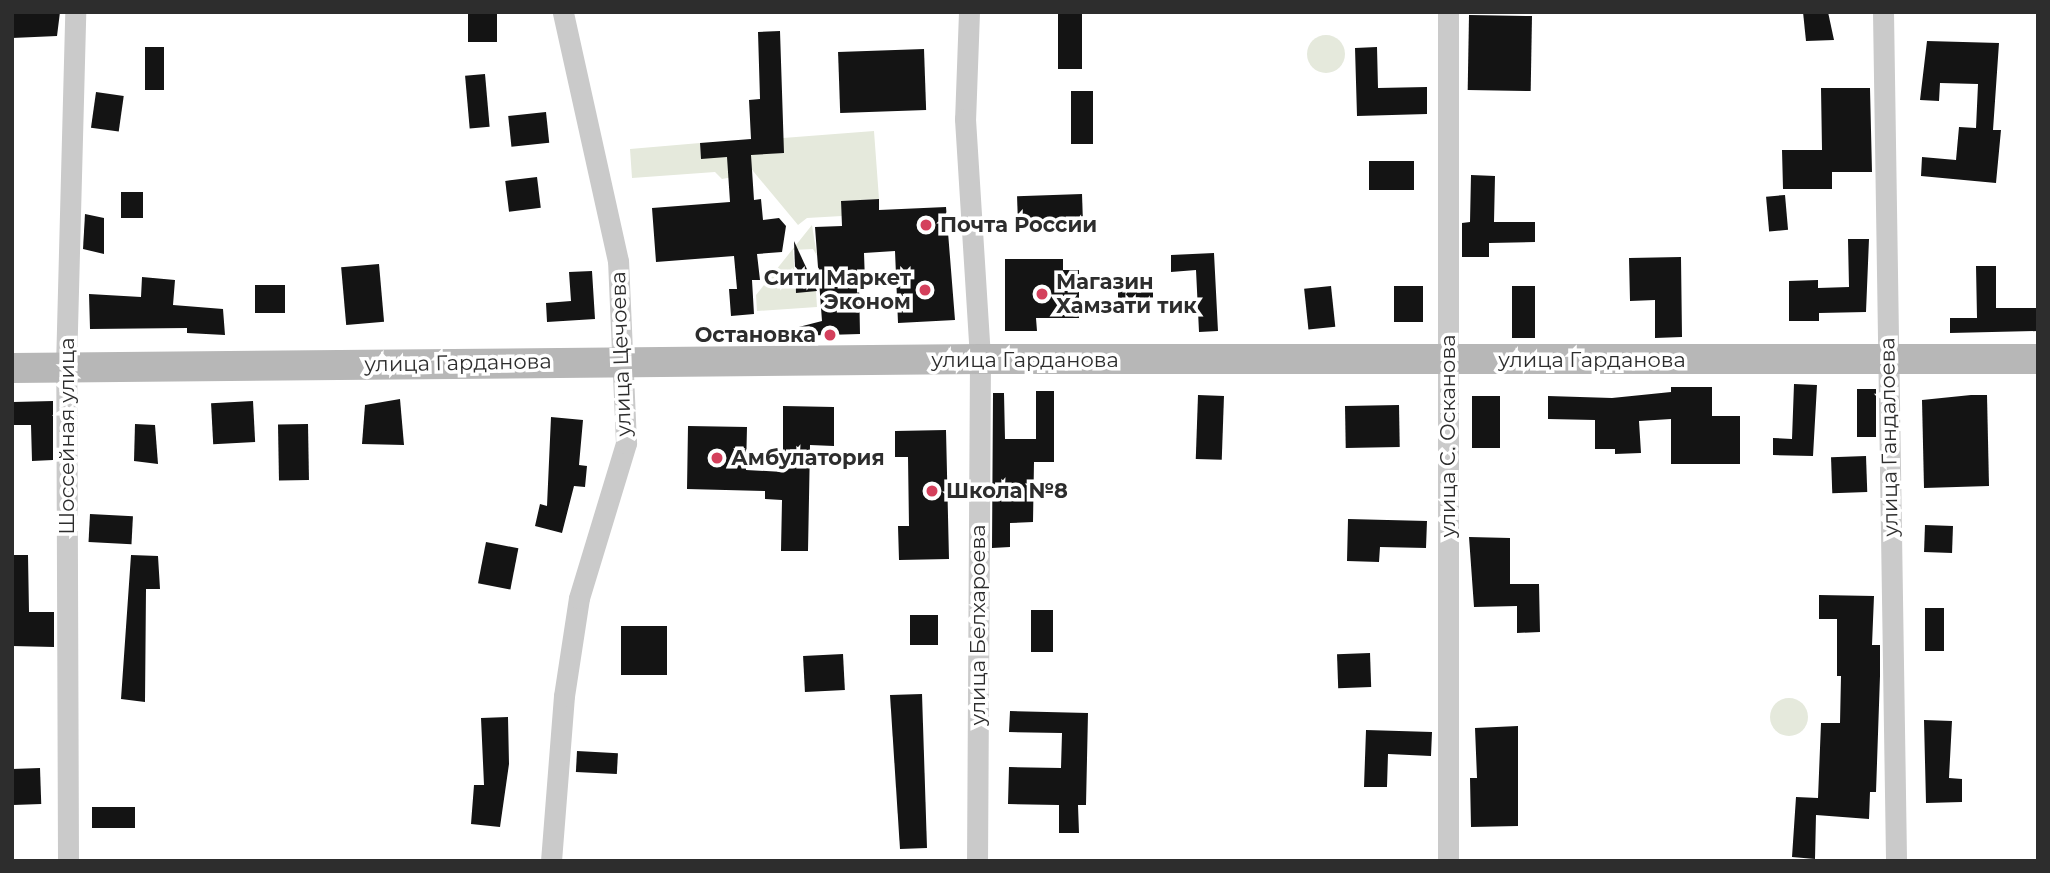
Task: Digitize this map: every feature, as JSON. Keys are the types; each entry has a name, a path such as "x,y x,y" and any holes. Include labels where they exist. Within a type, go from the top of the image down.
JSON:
{"street":[{"name":"Шоссейная улица","path":"68,861 66,367 75,12"},
{"name":"улица Цечоева","path":"551,861 564,696 579,598 626,443 625,362 618,261 563,12"},
{"name":"улица Белхароева","path":"969,12 964,119 980,359 977,861"},
{"name":"улица С. Осканова","path":"1448,12 1448,861"},
{"name":"улица Гандалоева","path":"1883,12 1896,861"},
{"name":"улица Гарданова","path":"12,368 980,359 2038,359"}],"shaded area":[{"path":"1326,35 1340,40 1345,54 1340,68 1326,73 1312,68 1307,54 1312,40"},
{"path":"874,131 879,199 841,201 842,216 807,218 798,225 748,165 747,155 783,138"},
{"path":"700,143 701,158 738,156 733,177 722,179 715,172 632,178 630,149"},
{"path":"812,225 817,256 813,249 793,250 796,292 816,291 817,307 757,311 756,295"},
{"path":"1789,698 1803,703 1808,717 1803,731 1789,736 1775,731 1770,717 1775,703"}],"building":[{"path":"60,12 57,36 12,38 12,14"},
{"path":"468,12 497,12 497,42 468,42"},
{"path":"1058,12 1082,12 1082,69 1058,69"},
{"path":"1803,12 1828,12 1834,40 1806,41"},
{"path":"1469,15 1532,16 1531,91 1468,90"},
{"path":"780,31 784,153 751,155 754,200 761,199 763,220 779,218 786,226 782,252 757,254 760,280 752,280 754,314 731,316 729,289 737,289 734,256 656,262 652,208 730,202 727,157 701,159 700,143 751,139 749,100 760,99 758,32"},
{"path":"1927,41 1999,43 1993,130 2001,130 1996,183 1921,176 1922,157 1956,160 1959,127 1976,128 1978,84 1940,83 1939,101 1920,100"},
{"path":"145,47 164,47 164,90 145,90"},
{"path":"1377,47 1378,88 1427,87 1427,114 1357,116 1355,48"},
{"path":"924,49 926,110 840,113 838,52"},
{"path":"485,74 490,127 470,129 465,76"},
{"path":"1821,88 1870,88 1872,172 1832,172 1832,189 1783,189 1782,150 1822,150"},
{"path":"1071,91 1093,91 1093,144 1071,144"},
{"path":"96,92 124,96 119,132 91,128"},
{"path":"546,112 549,143 511,147 508,116"},
{"path":"1369,161 1414,161 1414,190 1369,190"},
{"path":"1471,175 1495,176 1494,222 1535,222 1535,242 1489,243 1489,257 1462,257 1462,223 1470,222"},
{"path":"537,177 541,208 509,212 505,181"},
{"path":"121,192 143,192 143,218 121,218"},
{"path":"1082,194 1083,223 1018,225 1017,196"},
{"path":"1785,195 1788,230 1769,232 1766,197"},
{"path":"879,199 879,210 946,207 955,320 898,323 895,251 864,253 865,282 859,282 860,334 792,336 791,329 822,321 815,227 842,226 841,201"},
{"path":"85,214 104,218 104,254 83,249"},
{"path":"1848,239 1869,239 1866,312 1819,313 1819,321 1789,321 1789,281 1818,280 1818,288 1849,287"},
{"path":"794,241 817,291 796,293"},
{"path":"1214,253 1218,331 1199,332 1196,270 1171,272 1171,255"},
{"path":"1681,257 1682,337 1655,338 1655,300 1630,301 1629,258"},
{"name":"Магазин Хамзати тик","path":"1005,259 1063,259 1063,270 1079,270 1079,318 1036,318 1037,331 1005,331"},
{"path":"379,264 384,322 346,325 341,267"},
{"path":"1976,266 1996,266 1996,308 2038,308 2038,331 1950,333 1950,318 1977,318"},
{"path":"592,271 595,319 547,322 546,303 571,301 569,272"},
{"path":"1118,276 1153,276 1153,312 1118,312"},
{"path":"142,277 175,280 173,305 223,309 225,335 187,333 187,328 90,329 89,294 141,297"},
{"path":"255,285 285,285 285,313 255,313"},
{"path":"1331,286 1335,327 1308,330 1304,289"},
{"path":"1394,286 1423,286 1423,322 1394,322"},
{"path":"1512,286 1535,286 1535,338 1512,338"},
{"path":"1794,384 1817,385 1813,456 1773,455 1773,438 1792,439"},
{"path":"1671,387 1712,387 1712,416 1740,416 1740,464 1671,464 1671,419 1639,421 1641,453 1615,454 1615,449 1595,449 1595,420 1548,419 1548,396 1612,398 1671,392"},
{"path":"1857,389 1876,389 1876,437 1857,437"},
{"path":"1036,391 1054,391 1054,462 1034,462 1033,522 1010,523 1010,547 992,548 993,393 1004,393 1005,439 1036,439"},
{"path":"1198,395 1224,396 1222,460 1196,459"},
{"path":"1987,395 1989,486 1924,488 1922,400"},
{"path":"1472,396 1500,396 1500,448 1472,448"},
{"path":"400,399 404,445 362,444 365,405"},
{"path":"53,401 53,460 32,461 31,425 13,425 13,402"},
{"path":"253,401 255,442 213,444 211,403"},
{"path":"1399,405 1400,447 1346,448 1345,406"},
{"path":"783,406 834,407 834,446 810,445 808,551 781,551 782,500 765,499 765,491 687,489 688,426 747,427 746,470 783,472"},
{"path":"551,417 583,420 579,465 587,466 585,487 574,486 562,533 535,526 540,504 547,506"},
{"path":"135,424 155,425 158,464 134,461"},
{"path":"308,424 309,480 279,481 278,425"},
{"name":"Школа №8","path":"946,430 949,559 899,560 898,526 909,526 908,457 895,457 895,431"},
{"path":"1866,456 1867,492 1832,493 1831,457"},
{"path":"90,514 133,516 131,544 89,542"},
{"path":"1348,519 1427,521 1426,548 1380,547 1379,562 1347,561"},
{"path":"1925,525 1953,526 1952,553 1924,552"},
{"path":"1469,537 1510,538 1510,584 1539,584 1540,632 1517,633 1517,606 1474,607"},
{"path":"486,542 518,548 510,590 478,583"},
{"path":"12,555 28,555 29,612 54,612 54,647 12,646"},
{"path":"131,555 158,556 160,589 146,589 145,702 121,699"},
{"path":"1819,595 1874,596 1872,645 1880,645 1880,676 1876,792 1870,792 1869,819 1816,815 1815,859 1792,857 1796,797 1818,798 1821,723 1840,723 1841,676 1837,676 1837,619 1819,619"},
{"path":"1925,608 1944,608 1944,651 1925,651"},
{"path":"1031,610 1053,610 1053,652 1031,652"},
{"path":"910,615 938,615 938,645 910,645"},
{"path":"621,626 667,626 667,675 621,675"},
{"path":"1370,653 1371,687 1338,688 1337,654"},
{"path":"843,654 845,690 805,692 803,656"},
{"path":"922,694 927,848 900,849 890,695"},
{"path":"1010,711 1088,713 1086,805 1078,805 1079,833 1059,833 1059,805 1008,804 1009,767 1061,768 1062,733 1009,732"},
{"path":"508,717 509,764 500,827 471,824 474,785 484,785 481,718"},
{"path":"1924,720 1952,721 1949,778 1962,779 1962,802 1926,803"},
{"path":"1518,726 1518,826 1471,827 1470,778 1477,778 1475,728"},
{"path":"1366,730 1432,732 1431,756 1388,754 1387,787 1364,787"},
{"path":"577,751 618,753 617,774 576,772"},
{"path":"40,768 41,804 13,805 12,769"},
{"path":"92,807 135,807 135,828 92,828"}],"place":[{"name":"Почта России","path":"926,225"},
{"name":"Сити Маркет Эконом","path":"925,290"},
{"name":"Магазин Хамзати тик","path":"1042,294"},
{"name":"Остановка","path":"830,335"},
{"name":"Амбулатория","path":"717,458"},
{"name":"Школа №8","path":"932,491"}]}
